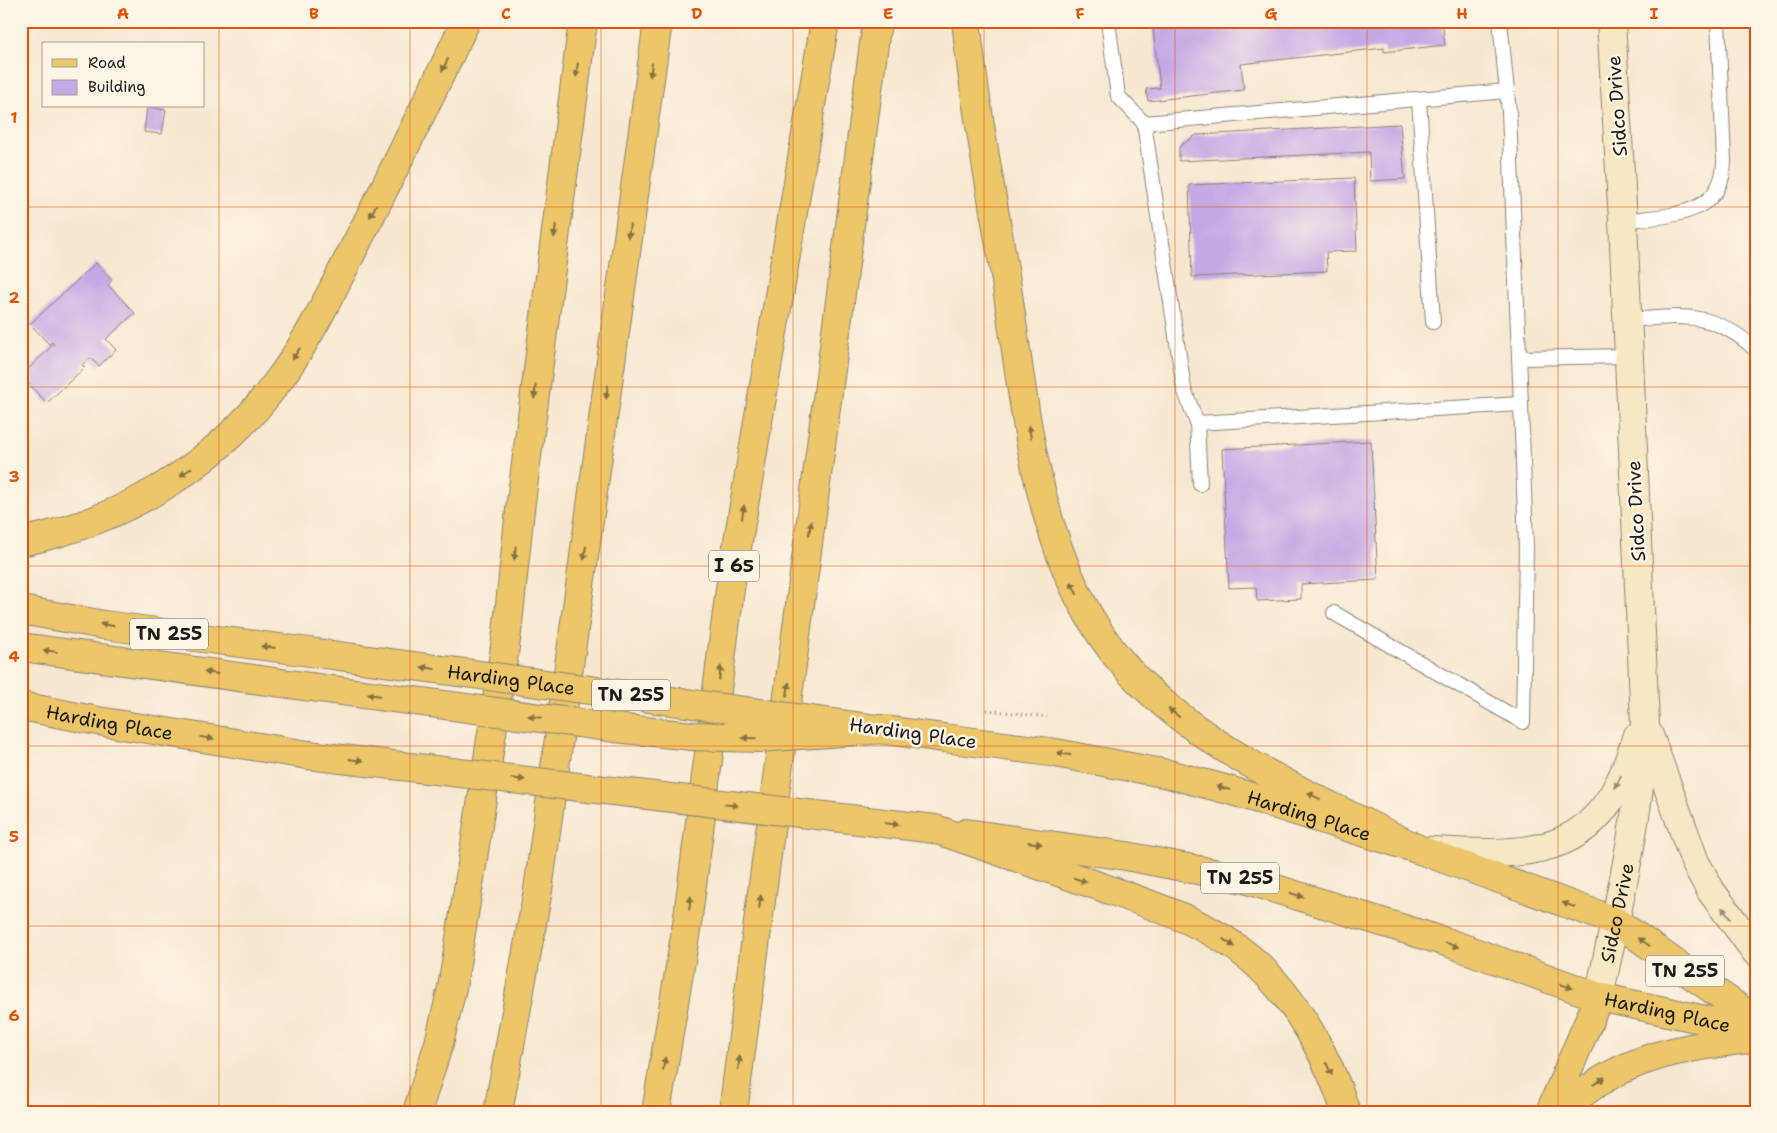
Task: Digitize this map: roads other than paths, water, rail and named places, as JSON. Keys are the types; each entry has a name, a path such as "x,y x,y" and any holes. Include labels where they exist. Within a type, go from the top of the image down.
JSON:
{"main road":[{"path":"21,542 80,528 136,503 191,468 215,449 258,408 299,350 319,315 393,173 466,21"},
{"path":"417,1112 437,1051 452,988 472,866 507,633 522,491 583,21"},
{"path":"498,1112 538,890 658,21"},
{"name":"I 65","path":"656,1112 687,924 730,589 825,21"},
{"path":"733,1112 877,21"},
{"path":"966,21 973,86 1033,451 1053,540 1085,609 1099,634 1141,684 1205,737 1280,779 1420,850 1492,854 1524,852 1562,842 1577,833 1602,809 1614,791 1645,714"},
{"name":"Sidco Drive","path":"1599,997 1632,839 1641,780 1645,714 1628,320 1611,21"},
{"name":"Harding Place","path":"21,610 104,625 1050,752 1168,774 1228,790 1420,850 1615,921 1756,1020"},
{"path":"21,647 614,728 711,737 758,738 885,729"},
{"name":"Harding Place","path":"21,706 98,721 308,755 935,829 1126,856 1244,879 1411,931 1599,997 1756,1031"},
{"name":"TN 255","path":"1645,714 1695,862 1711,891 1756,952"},
{"path":"935,829 1174,913 1230,944 1251,959 1267,976 1311,1034 1328,1066 1346,1112"},
{"path":"1550,1112 1599,997"},
{"path":"1561,1112 1599,1080 1646,1058 1688,1047 1756,1038"}],"lane":[{"path":"1108,21 1118,96 1144,123 1184,389 1196,423 1200,484"},
{"path":"1334,613 1523,722 1526,547 1507,92 1500,21"},
{"path":"1623,222 1687,212 1701,206 1712,197 1722,182 1724,160 1718,21"},
{"path":"1144,123 1507,92"},
{"path":"1419,99 1433,322"},
{"path":"1628,320 1699,318 1730,331 1756,350"},
{"path":"1519,358 1629,356"},
{"path":"1196,423 1521,404"}]}
